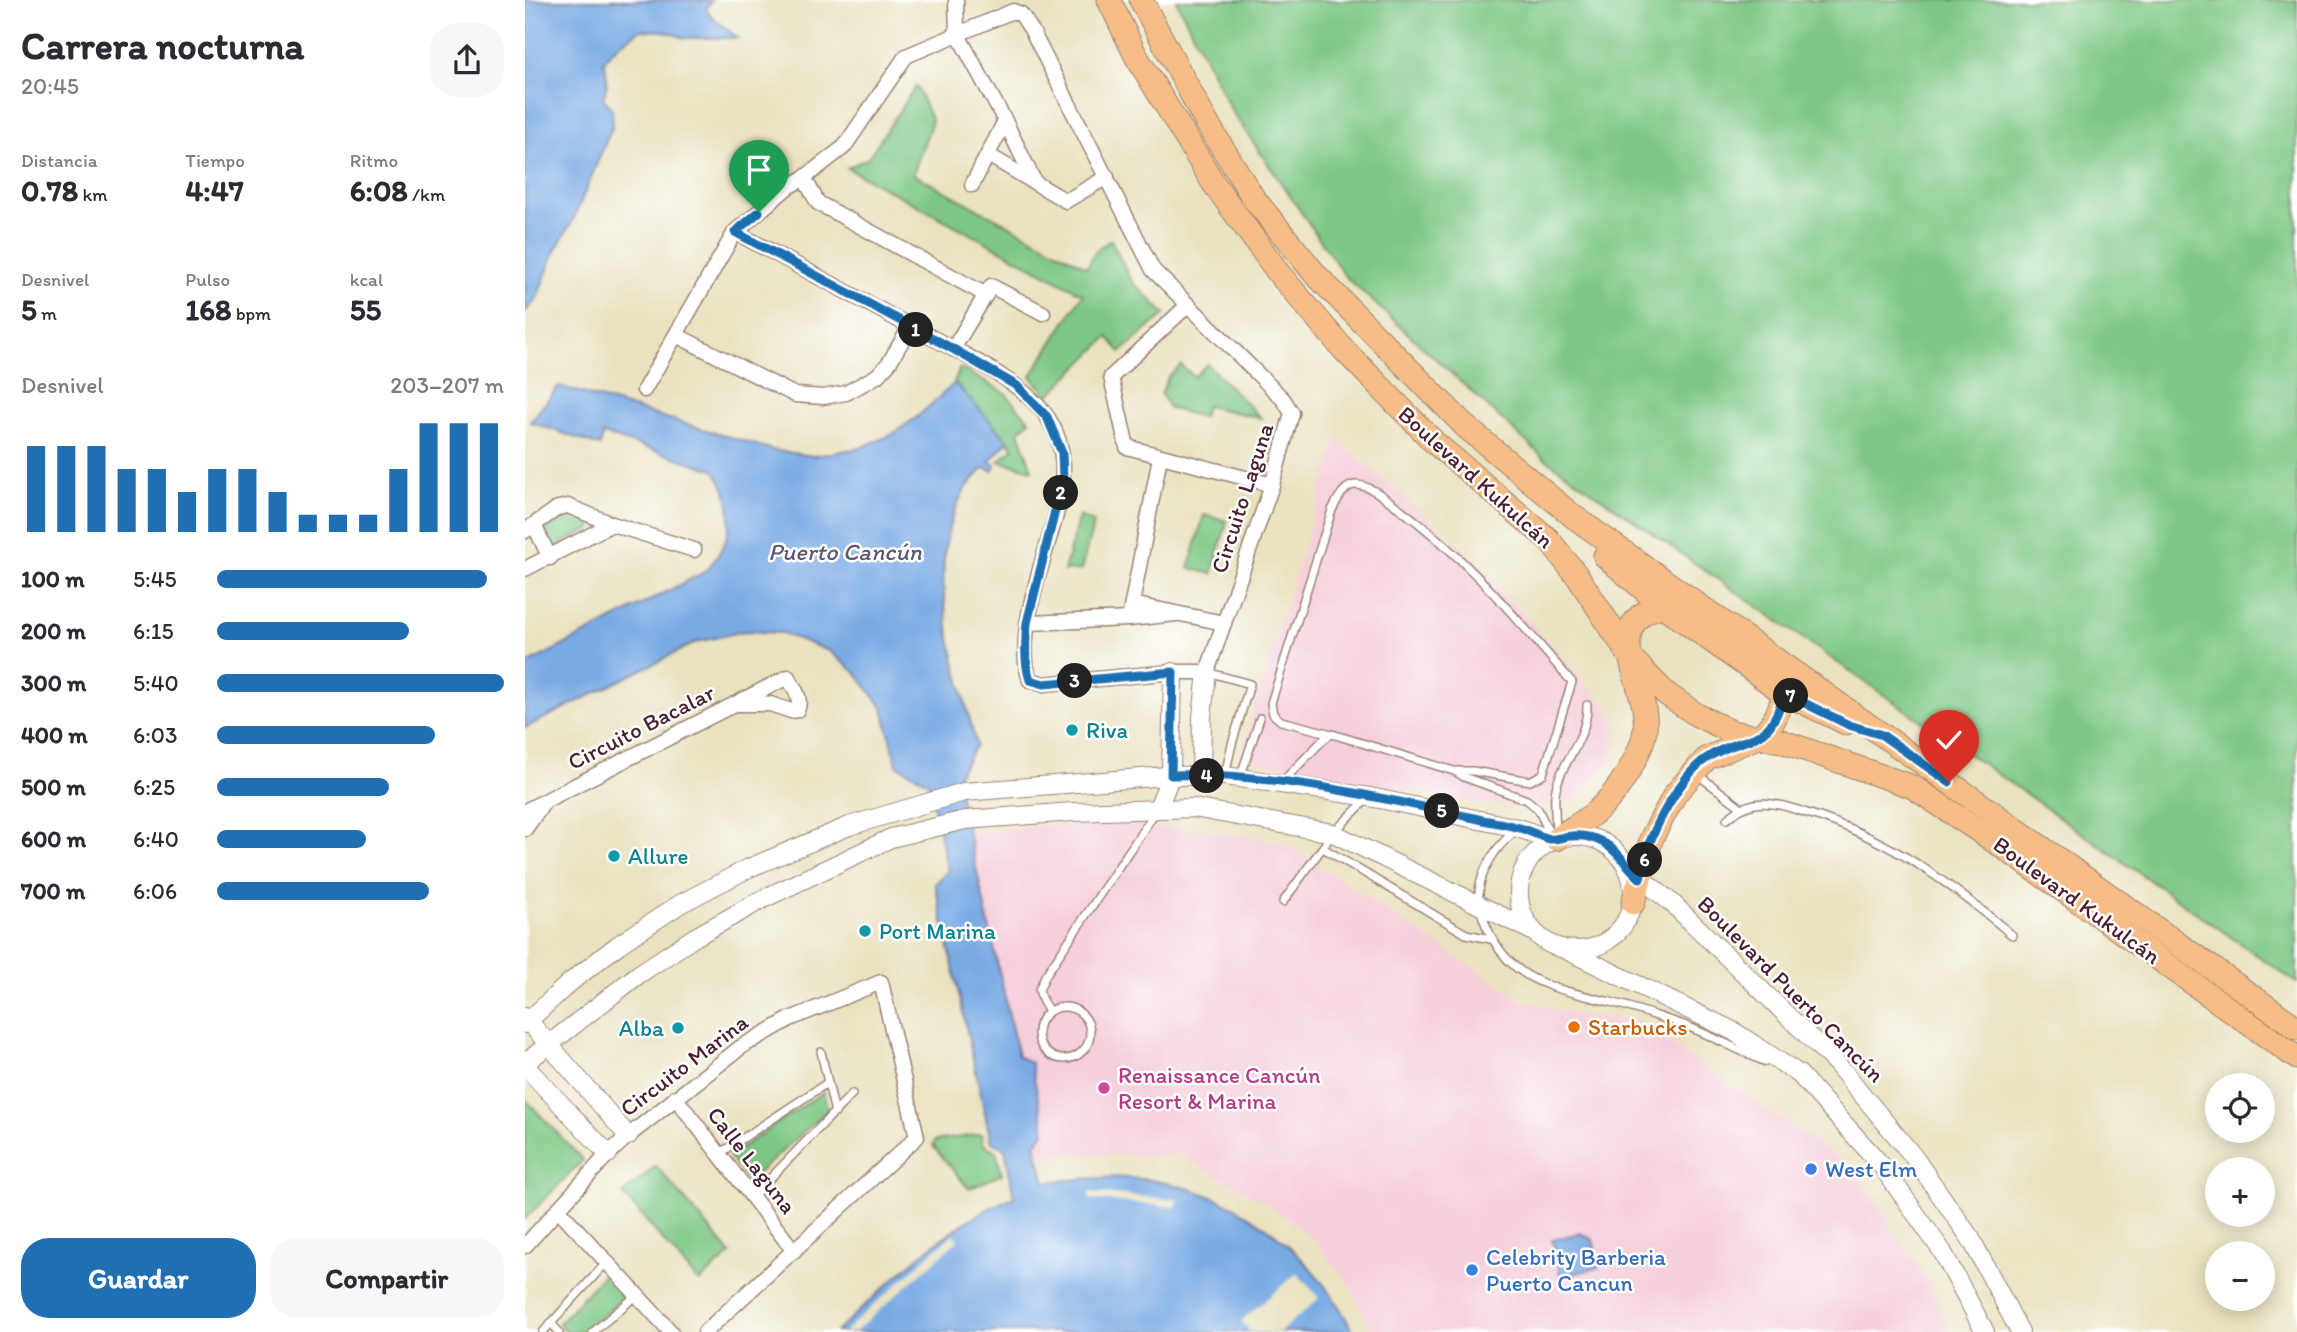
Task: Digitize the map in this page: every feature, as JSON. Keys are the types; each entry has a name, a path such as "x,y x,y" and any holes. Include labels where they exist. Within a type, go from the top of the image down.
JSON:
{"main road":[{"name":"Boulevard Kukulcán","path":"1109,0 1136,56 1214,184 1280,275 1344,350 1435,443 1548,539 1578,578 1630,658 1680,705 1710,723 1732,732 1781,741 1913,786 2003,847 2297,1058"},
{"name":"Boulevard Kukulcán","path":"1141,0 1204,118 1254,199 1316,275 1466,427 1574,517 2297,1028"},
{"path":"1574,517 1594,547 1662,605 1784,693 1849,725 1882,735"},
{"path":"1555,839 1600,808 1629,771 1645,734 1647,712 1627,642 1630,629 1643,614 1662,605"},
{"path":"1633,904 1634,873 1675,794 1707,758 1758,737 1777,717 1784,693"}],"street":[{"path":"956,0 957,33 1034,181"},
{"name":"Circuito Laguna","path":"644,390 735,232 788,187 844,147 907,55 1005,13 1013,11 1021,14 1153,270 1283,399 1292,413 1272,485 1207,672"},
{"path":"972,185 1005,121"},
{"path":"988,155 1066,201 1107,177"},
{"path":"804,178 818,203 986,295"},
{"path":"735,232 1017,386 1047,417 1062,453 1063,479 1059,504 1027,623 1025,639 1030,680 1036,683 1173,672 1207,672 1202,717 1201,776"},
{"path":"953,349 991,286 1043,313"},
{"path":"1188,305 1111,377 1127,447 1272,485"},
{"path":"677,335 795,395 823,397 846,393 877,376 889,363 911,327"},
{"path":"1129,619 1160,457"},
{"path":"550,558 529,528 562,506 694,550"},
{"path":"525,569 612,524"},
{"path":"1132,604 1224,623"},
{"path":"1027,623 1129,619 1176,614"},
{"path":"1158,808 1171,775 1173,672"},
{"name":"Circuito Bacalar","path":"525,829 545,801 788,677 800,704 797,710 791,711 770,704 734,705"},
{"path":"628,1136 526,1020 618,945 680,904 749,868 849,826 964,792 1171,775 1282,782 1370,797 1518,828 1555,839 1580,836 1603,842 1616,852 1634,873"},
{"path":"525,811 545,801"},
{"path":"608,1154 525,1064 548,1043 695,937 762,899 891,838 934,826 1021,814 1193,808 1328,841 1479,905 1532,931 1548,944 1566,950 1733,1031 1799,1074 1882,1166 1942,1251 1985,1332"},
{"path":"1532,931 1523,916 1518,898 1519,880 1526,863 1538,849 1555,839"},
{"name":"Boulevard Puerto Cancún","path":"1634,873 1673,904 1837,1064 1913,1156 1971,1239 2020,1332"},
{"path":"1566,950 1584,950 1602,945 1616,935 1627,920 1633,904"},
{"name":"Circuito Marina","path":"525,1246 608,1154 675,1097 741,1047 790,1019 881,982 917,1137 705,1332"},
{"name":"Calle Laguna","path":"675,1097 794,1251"},
{"path":"577,1121 598,1101"},
{"path":"558,1209 671,1332"}],"lane":[{"path":"1454,771 1473,771 1530,781 1543,774 1572,682 1481,578 1433,534 1376,492 1357,485 1349,486 1332,510 1271,703 1273,714 1281,721 1454,771 1527,800 1538,809 1555,839"},
{"path":"1207,672 1250,684 1231,744 1233,777"},
{"path":"1555,839 1555,794 1582,734 1587,705"},
{"path":"1233,777 1260,718"},
{"path":"1282,782 1332,734"},
{"path":"1693,772 1742,808"},
{"path":"1283,902 1328,841 1370,797"},
{"path":"1727,819 1742,808 1757,803 1779,805 1873,838 1916,862 2012,935"},
{"path":"1049,1011 1039,990 1045,976 1158,808"},
{"path":"1518,828 1489,862 1482,876 1479,905 1491,939 1516,969 1548,986 1682,1024 1799,1074"},
{"path":"1328,841 1466,934 1491,939"},
{"path":"1066,1006 1074,1008 1088,1021 1090,1039 1080,1054 1064,1059 1049,1054 1043,1048 1038,1032 1039,1024 1049,1011 1066,1006"},
{"path":"821,1052 835,1113"},
{"path":"718,1155 827,1083"},
{"path":"751,1198 852,1094"},
{"path":"543,1332 607,1262"},
{"path":"593,1332 637,1295"},
{"path":"551,1323 559,1332"}],"shaded area":[{"path":"1337,439 1472,557 1606,706 1616,725 1616,741 1609,763 1583,795 1570,803 1544,807 1475,803 1239,758"},
{"path":"1133,824 1251,836 1287,844 1522,1000 1579,1015 1634,1019 1854,1170 1931,1286 1950,1332 1373,1332 1346,1279 1310,1236 1266,1203 1178,1154 1139,1156 1059,1153 1038,1157 1031,1064 1018,1056 968,834 1039,826"}],"green space":[{"path":"1176,0 2297,0 2297,983 1544,458 1345,276 1231,110"},
{"path":"916,86 932,121 913,174 1087,267 1096,250 1111,240 1132,282 1165,314 1121,352 1108,337 1048,396 1031,376 1083,294 847,168 868,158"},
{"path":"1207,364 1261,418 1206,406 1203,417 1170,409 1161,394 1168,377 1181,365 1194,377"},
{"path":"960,368 1005,393 1030,421 1019,431 1032,470 999,461 1014,448 954,382"},
{"path":"563,511 590,522 592,528 553,548 543,527"},
{"path":"1204,515 1227,521 1212,574 1189,568"},
{"path":"1079,516 1094,522 1081,570 1064,571"},
{"path":"823,1092 828,1110 748,1182 729,1156"},
{"path":"525,1099 583,1160 525,1219"},
{"path":"981,1134 984,1145 996,1151 1002,1174 969,1189 933,1146 935,1141"},
{"path":"656,1166 731,1254 699,1282 623,1194"},
{"path":"606,1272 627,1295 583,1332 567,1332 559,1323"}],"water":[{"path":"525,0 712,0 706,9 738,38 685,38 664,31 640,30 616,47 604,60 607,79 603,98 612,109 613,125 574,218 555,251 537,298 525,312"},
{"name":"Puerto Cancún","path":"955,383 1008,441 989,462 995,465 993,471 984,468 963,493 950,523 944,554 943,586 953,651 976,745 956,778 1018,1056 1031,1063 1045,1132 1035,1144 1045,1182 1130,1178 1166,1183 1201,1193 1233,1207 1289,1246 1335,1300 1353,1332 836,1332 941,1239 964,1223 1014,1197 1005,1149 991,1141 935,884 948,871 928,782 897,765 883,708 855,672 829,651 782,633 744,631 697,642 525,728 525,665 703,573 721,549 729,524 727,497 714,470 603,434 600,446 530,422 559,386 773,450 813,456 860,448 891,435 917,417"},
{"path":"1580,1233 1593,1240 1599,1267 1561,1277 1552,1240"}],"pier":[{"path":"1090,1192 1177,1200 1176,1207 1089,1199"},
{"path":"953,1234 958,1240 855,1332 844,1332"},
{"path":"1297,1273 1319,1298 1280,1332 1251,1332 1241,1321"}],"place":[{"name":"Riva","path":"1072,730"},
{"name":"Allure","path":"614,856"},
{"name":"Port Marina","path":"865,931"},
{"name":"Starbucks","path":"1574,1027"},
{"name":"Alba","path":"678,1028"},
{"name":"Renaissance Cancún Resort & Marina","path":"1104,1088"},
{"name":"West Elm","path":"1811,1169"},
{"name":"Celebrity Barberia Puerto Cancun","path":"1472,1270"}],"route":[{"path":"759,212 735,232 1017,386 1047,417 1059,442 1064,464 1059,504 1027,623 1025,639 1030,680 1044,684 1173,672 1171,775 1225,776 1282,782 1482,820 1553,840 1572,835 1588,836 1603,842 1616,852 1640,878 1651,837 1675,794 1707,758 1765,732 1777,717 1784,693 1849,725 1882,735 1949,782"}]}
